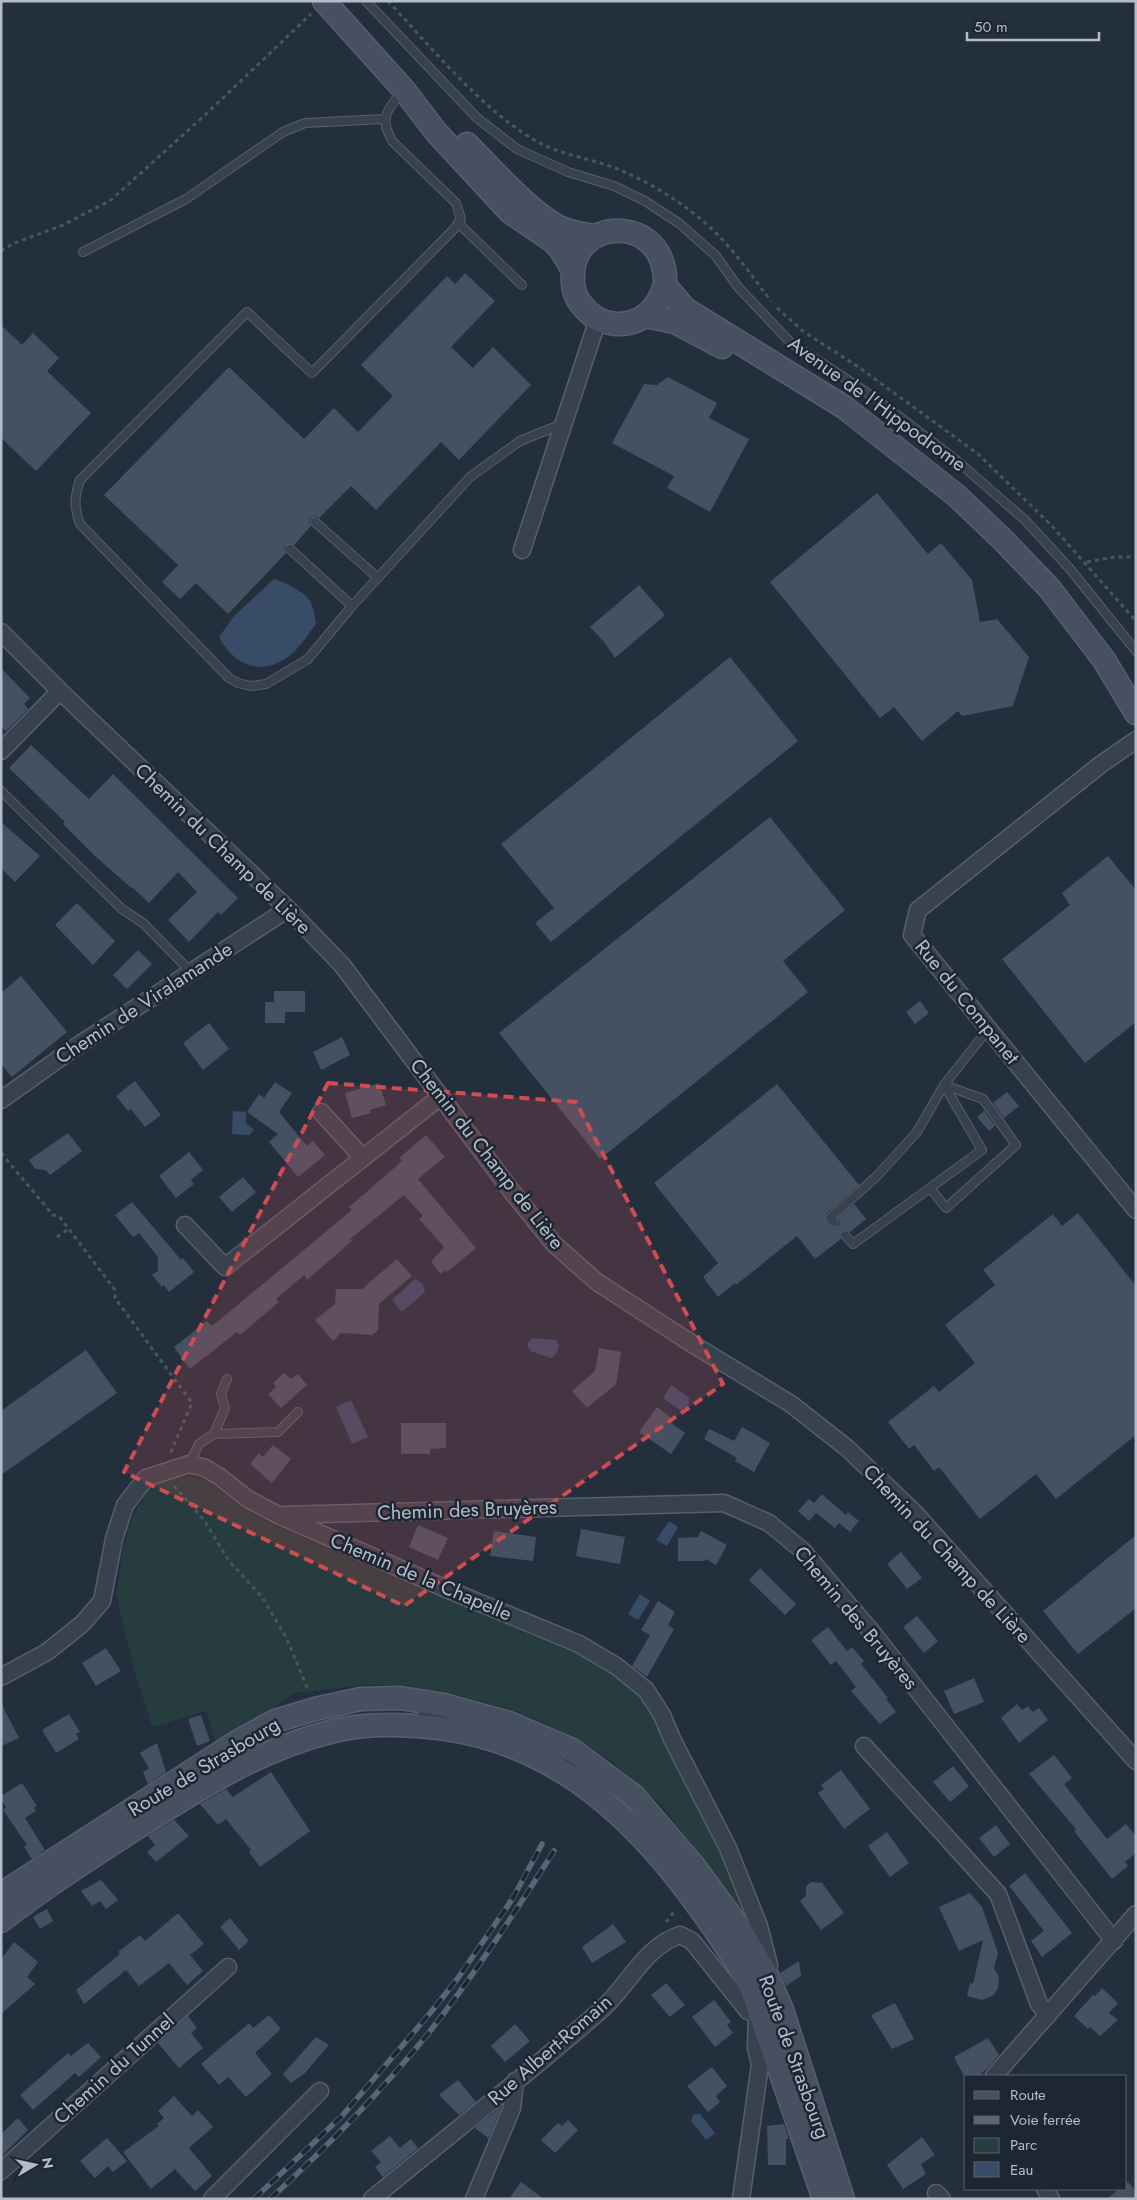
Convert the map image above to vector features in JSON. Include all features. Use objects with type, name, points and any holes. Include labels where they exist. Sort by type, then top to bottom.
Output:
[{"type":"main road","points":[[324,1],[404,90],[436,132],[510,212],[558,246],[572,270]]},
{"type":"main road","points":[[404,90],[445,122],[537,212],[556,226],[595,236]]},
{"type":"main road","points":[[608,231],[634,232],[646,238],[655,247],[662,259],[666,272],[665,285],[662,297],[646,316],[635,322],[610,324],[598,320],[586,311],[577,299],[572,285],[572,270],[576,257],[584,245],[595,236],[608,231]]},
{"type":"main road","name":"Avenue de l'Hippodrome","points":[[665,285],[685,309],[844,407],[883,440],[957,496],[1004,540],[1050,589],[1104,660],[1136,714]]},
{"type":"main road","name":"Avenue de l'Hippodrome","points":[[646,316],[675,322],[718,345],[829,412],[883,440]]},
{"type":"main road","name":"Route de Strasbourg","points":[[10,1894],[12,1887],[237,1742],[275,1721],[314,1709],[360,1699],[400,1698],[444,1705],[509,1723],[572,1750],[634,1796],[693,1864],[738,1926],[767,1975],[767,2013],[824,2199]]},
{"type":"main road","name":"Route de Strasbourg","points":[[1,1921],[39,1892],[226,1772],[284,1746],[326,1733],[364,1726],[400,1725],[438,1728],[486,1738],[525,1751],[563,1771],[610,1805],[650,1845],[690,1895],[736,1960],[767,2013],[843,2199]]},
{"type":"street","points":[[522,550],[598,320]]},
{"type":"street","name":"Chemin du Champ de Lière","points":[[1,632],[288,909],[342,965],[440,1097],[554,1244],[597,1282],[694,1345],[791,1404],[847,1448],[914,1512],[1136,1761]]},
{"type":"street","points":[[1,751],[60,691]]},
{"type":"street","name":"Rue du Companet","points":[[1136,740],[1100,765],[918,910],[912,935],[1136,1210]]},
{"type":"street","name":"Chemin de Viralamande","points":[[2,1098],[74,1048],[288,909]]},
{"type":"street","points":[[185,1225],[225,1267],[440,1097]]},
{"type":"street","points":[[321,1112],[363,1158]]},
{"type":"street","points":[[1,1677],[47,1652],[82,1624],[102,1601],[114,1539],[125,1504],[146,1478],[189,1464]]},
{"type":"street","name":"Chemin de la Chapelle","points":[[189,1464],[212,1472],[248,1498],[278,1515],[444,1588],[579,1644],[616,1666],[646,1690],[662,1715],[672,1739],[728,1848],[759,1926],[769,1965],[767,1975]]},
{"type":"street","name":"Chemin des Bruyères","points":[[278,1515],[724,1503],[769,1523],[802,1550],[875,1636],[1114,1942]]},
{"type":"street","points":[[864,1746],[998,1894],[1039,2004],[1048,2015]]},
{"type":"street","points":[[995,2075],[1114,1942],[1136,1914]]},
{"type":"street","name":"Rue Albert-Romain","points":[[372,2199],[603,2008],[652,1952],[669,1939],[680,1935],[692,1941],[748,2011],[767,2013]]},
{"type":"street","name":"Chemin du Tunnel","points":[[1,2171],[228,1967]]},
{"type":"street","points":[[741,2199],[760,2065],[756,2047],[767,2013]]},
{"type":"street","points":[[474,2199],[512,2108],[515,2081]]},
{"type":"street","points":[[212,2199],[320,2091]]},
{"type":"lane","name":"Avenue de l'Hippodrome","points":[[366,1],[477,118],[516,149],[568,172],[614,186],[645,201],[680,224],[716,256],[738,288],[790,342],[875,398],[956,460],[1025,520],[1070,569],[1136,651]]},
{"type":"lane","points":[[404,90],[390,106],[384,119],[386,132],[393,142],[456,203],[461,219],[312,373],[246,312],[80,480],[74,497],[80,524],[229,678],[238,683],[251,686],[266,684],[308,659],[352,606],[470,477],[520,441],[563,424]]},
{"type":"lane","points":[[83,252],[186,199],[283,132],[305,124],[384,119]]},
{"type":"lane","points":[[458,223],[522,285]]},
{"type":"lane","points":[[316,522],[378,578]]},
{"type":"lane","points":[[290,549],[352,606]]},
{"type":"lane","points":[[1,791],[122,909],[143,923],[192,972]]},
{"type":"lane","points":[[834,1222],[830,1218],[876,1177],[917,1132],[944,1085],[988,1028]]},
{"type":"lane","points":[[845,1235],[853,1244],[982,1150],[944,1085]]},
{"type":"lane","points":[[930,1188],[946,1208],[1016,1145],[983,1099],[944,1085]]},
{"type":"lane","points":[[214,1434],[225,1408],[221,1394],[227,1379]]},
{"type":"lane","points":[[189,1464],[199,1444],[214,1434],[278,1432],[298,1412]]},
{"type":"lane","points":[[413,1716],[442,1717],[469,1723]]},
{"type":"lane","points":[[547,1751],[572,1763],[586,1774]]},
{"type":"lane","points":[[10,1894],[165,1799]]},
{"type":"path","points":[[1,251],[18,241],[63,225],[111,200],[205,115],[324,1]]},
{"type":"path","points":[[1070,569],[1086,562],[1136,557]]},
{"type":"path","points":[[1,1152],[53,1215],[59,1216],[69,1229],[115,1290],[115,1298],[192,1403],[173,1446]]},
{"type":"path","points":[[57,1236],[69,1229]]},
{"type":"path","points":[[170,1481],[204,1520],[229,1561],[262,1597],[286,1637],[306,1684],[314,1709]]},
{"type":"highlighted area","points":[[328,1083],[576,1102],[723,1384],[404,1606],[124,1472]]},
{"type":"green space","points":[[189,1476],[205,1480],[263,1520],[426,1591],[590,1659],[620,1676],[641,1696],[652,1711],[726,1860],[754,1935],[710,1868],[663,1807],[613,1762],[588,1746],[545,1723],[509,1709],[457,1695],[403,1686],[363,1685],[294,1693],[216,1744],[206,1711],[152,1727],[135,1673],[119,1609],[117,1592],[121,1560],[124,1543],[134,1514],[150,1487],[157,1482]]},
{"type":"water","points":[[274,579],[301,592],[308,598],[313,607],[316,624],[297,649],[283,660],[273,665],[252,666],[234,656],[219,637],[234,616]]},
{"type":"water","points":[[233,1111],[246,1112],[246,1123],[254,1129],[250,1135],[232,1134]]},
{"type":"water","points":[[415,1279],[423,1284],[425,1292],[402,1312],[392,1300]]},
{"type":"water","points":[[531,1339],[556,1340],[559,1346],[556,1354],[551,1358],[530,1351],[527,1344]]},
{"type":"water","points":[[671,1385],[690,1398],[688,1400],[690,1403],[682,1411],[663,1398]]},
{"type":"water","points":[[351,1400],[368,1437],[352,1444],[336,1407]]},
{"type":"water","points":[[669,1521],[678,1527],[667,1546],[656,1540]]},
{"type":"water","points":[[640,1594],[650,1601],[638,1620],[628,1614]]},
{"type":"water","points":[[694,2114],[700,2114],[715,2133],[706,2140],[691,2121]]},
{"type":"building","points":[[465,273],[495,301],[451,347],[473,368],[493,347],[531,385],[459,460],[441,442],[376,510],[351,486],[319,518],[316,516],[311,518],[309,521],[311,526],[294,545],[286,545],[284,548],[286,553],[228,614],[196,583],[180,599],[162,582],[178,565],[104,495],[229,367],[304,439],[334,408],[358,432],[393,396],[361,365],[447,276],[455,284]]},
{"type":"building","points":[[1,325],[22,345],[33,333],[59,358],[47,371],[91,413],[36,471],[1,438]]},
{"type":"building","points":[[668,377],[717,403],[709,418],[749,439],[710,512],[667,488],[674,476],[612,443],[644,384],[657,385]]},
{"type":"building","points":[[877,493],[928,554],[941,543],[972,580],[980,622],[997,619],[1029,657],[1013,706],[962,716],[958,711],[922,741],[894,707],[880,718],[770,582]]},
{"type":"building","points":[[639,585],[665,615],[615,658],[590,627]]},
{"type":"building","points":[[730,657],[798,741],[551,942],[535,923],[554,908],[501,844]]},
{"type":"building","points":[[1,668],[30,698],[24,704],[28,709],[6,731],[1,727]]},
{"type":"building","points":[[31,745],[89,799],[113,774],[238,898],[221,915],[218,912],[189,942],[168,920],[197,892],[178,872],[149,903],[131,888],[93,854],[63,824],[65,822],[9,768]]},
{"type":"building","points":[[770,817],[845,910],[783,961],[808,992],[600,1159],[499,1033]]},
{"type":"building","points":[[1,822],[40,856],[15,882],[1,868]]},
{"type":"building","points":[[1108,856],[1136,890],[1136,1022],[1085,1063],[1002,959],[1070,905],[1062,893]]},
{"type":"building","points":[[77,903],[115,941],[93,965],[55,925]]},
{"type":"building","points":[[138,950],[152,964],[127,989],[113,975]]},
{"type":"building","points":[[21,976],[67,1032],[12,1077],[1,1064],[1,993]]},
{"type":"building","points":[[274,991],[305,991],[305,1012],[285,1012],[285,1023],[265,1023],[265,1002],[274,1002]]},
{"type":"building","points":[[920,1001],[929,1013],[915,1024],[906,1012]]},
{"type":"building","points":[[209,1023],[229,1049],[203,1070],[183,1043]]},
{"type":"building","points":[[342,1037],[350,1055],[321,1070],[313,1052]]},
{"type":"building","points":[[135,1081],[161,1115],[145,1127],[131,1109],[128,1111],[116,1096]]},
{"type":"building","points":[[275,1082],[292,1093],[279,1112],[307,1146],[313,1141],[325,1155],[298,1177],[269,1142],[278,1134],[247,1112],[259,1094],[264,1098]]},
{"type":"building","points":[[379,1083],[386,1105],[370,1110],[371,1113],[352,1118],[345,1093]]},
{"type":"building","points":[[777,1084],[859,1185],[826,1214],[826,1222],[832,1227],[838,1226],[840,1223],[838,1218],[854,1204],[866,1219],[850,1232],[842,1231],[840,1234],[841,1239],[815,1259],[797,1236],[736,1285],[735,1283],[718,1297],[703,1277],[718,1263],[654,1183]]},
{"type":"building","points":[[1007,1092],[1019,1106],[1004,1118],[993,1103]]},
{"type":"building","points":[[984,1111],[995,1126],[989,1131],[977,1117]]},
{"type":"building","points":[[68,1133],[82,1151],[50,1175],[46,1170],[35,1169],[29,1160]]},
{"type":"building","points":[[426,1135],[445,1157],[418,1179],[476,1248],[447,1272],[445,1270],[441,1274],[431,1262],[444,1247],[419,1219],[423,1216],[404,1195],[350,1239],[352,1241],[307,1280],[304,1275],[276,1299],[279,1302],[240,1335],[237,1332],[190,1369],[174,1347],[207,1321],[212,1326],[352,1210],[349,1207],[402,1161],[399,1158]]},
{"type":"building","points":[[189,1152],[203,1170],[191,1180],[194,1184],[176,1198],[159,1176]]},
{"type":"building","points":[[243,1177],[256,1192],[232,1212],[219,1197]]},
{"type":"building","points":[[132,1202],[181,1260],[183,1258],[194,1272],[169,1292],[152,1275],[158,1271],[158,1257],[139,1233],[133,1237],[115,1215]]},
{"type":"building","points":[[1078,1213],[1136,1286],[1136,1435],[1056,1499],[1036,1474],[980,1519],[939,1467],[934,1471],[914,1445],[909,1449],[888,1422],[934,1386],[939,1392],[975,1363],[945,1325],[995,1285],[983,1270],[1053,1214],[1062,1226]]},
{"type":"building","points":[[397,1259],[412,1276],[379,1304],[378,1330],[372,1335],[341,1333],[333,1341],[315,1320],[335,1304],[336,1289],[362,1289]]},
{"type":"building","points":[[599,1348],[621,1352],[616,1384],[587,1408],[572,1391],[595,1371]]},
{"type":"building","points":[[86,1350],[117,1393],[1,1475],[1,1411]]},
{"type":"building","points":[[284,1373],[291,1379],[298,1374],[307,1385],[281,1408],[268,1394],[276,1387],[273,1383]]},
{"type":"building","points":[[657,1407],[673,1419],[671,1423],[685,1433],[671,1454],[639,1432]]},
{"type":"building","points":[[401,1423],[446,1423],[446,1448],[430,1449],[430,1454],[401,1454]]},
{"type":"building","points":[[742,1427],[770,1443],[754,1472],[735,1461],[737,1458],[704,1439],[709,1429],[734,1441]]},
{"type":"building","points":[[273,1445],[291,1459],[272,1483],[250,1464],[259,1453],[263,1457]]},
{"type":"building","points":[[822,1494],[846,1515],[848,1512],[859,1521],[850,1532],[839,1523],[835,1528],[816,1513],[809,1521],[798,1511],[809,1499],[814,1503]]},
{"type":"building","points":[[418,1525],[448,1538],[438,1560],[409,1547]]},
{"type":"building","points":[[581,1529],[625,1537],[620,1564],[576,1556]]},
{"type":"building","points":[[494,1531],[536,1537],[533,1561],[490,1556]]},
{"type":"building","points":[[701,1531],[727,1545],[716,1565],[706,1559],[704,1561],[678,1561],[678,1538],[698,1537]]},
{"type":"building","points":[[1136,1535],[1136,1608],[1078,1654],[1043,1611]]},
{"type":"building","points":[[901,1552],[922,1578],[907,1589],[887,1564]]},
{"type":"building","points":[[760,1568],[796,1604],[785,1615],[749,1580]]},
{"type":"building","points":[[658,1601],[675,1612],[668,1625],[674,1629],[647,1677],[632,1666],[650,1635],[641,1630]]},
{"type":"building","points":[[917,1616],[938,1641],[924,1653],[903,1627]]},
{"type":"building","points":[[828,1627],[847,1651],[852,1647],[864,1661],[861,1664],[888,1698],[886,1699],[896,1712],[880,1724],[851,1691],[856,1687],[836,1661],[831,1665],[811,1640]]},
{"type":"building","points":[[106,1648],[121,1671],[96,1686],[82,1663]]},
{"type":"building","points":[[974,1678],[984,1702],[954,1714],[944,1691]]},
{"type":"building","points":[[1,1703],[19,1738],[1,1746]]},
{"type":"building","points":[[1017,1704],[1022,1710],[1028,1706],[1033,1712],[1039,1708],[1048,1720],[1019,1743],[1001,1718]]},
{"type":"building","points":[[69,1714],[80,1732],[76,1734],[79,1739],[56,1753],[42,1730]]},
{"type":"building","points":[[201,1715],[210,1741],[197,1746],[188,1719]]},
{"type":"building","points":[[157,1743],[166,1772],[148,1784],[143,1772],[149,1768],[140,1753]]},
{"type":"building","points":[[1054,1755],[1072,1778],[1064,1784],[1107,1839],[1126,1824],[1136,1836],[1136,1853],[1125,1862],[1128,1866],[1112,1879],[1074,1831],[1076,1829],[1029,1774]]},
{"type":"building","points":[[953,1766],[969,1786],[950,1802],[933,1782]]},
{"type":"building","points":[[841,1770],[870,1809],[844,1829],[818,1793],[824,1789],[821,1785]]},
{"type":"building","points":[[271,1772],[310,1831],[260,1867],[249,1852],[251,1850],[226,1819],[218,1825],[200,1804],[226,1789],[233,1797]]},
{"type":"building","points":[[22,1783],[37,1806],[34,1807],[36,1811],[25,1818],[45,1850],[32,1859],[24,1847],[27,1845],[3,1810],[6,1807],[1,1800],[1,1796]]},
{"type":"building","points":[[174,1820],[189,1836],[156,1862],[147,1852],[155,1845],[148,1836]]},
{"type":"building","points":[[996,1825],[1010,1844],[994,1857],[979,1838]]},
{"type":"building","points":[[887,1832],[909,1863],[890,1877],[868,1846]]},
{"type":"building","points":[[1025,1873],[1072,1933],[1042,1957],[1031,1941],[1044,1931],[1009,1886]]},
{"type":"building","points":[[101,1880],[118,1900],[106,1909],[100,1901],[92,1906],[81,1891]]},
{"type":"building","points":[[811,1882],[822,1883],[844,1913],[821,1930],[800,1901],[806,1896],[806,1886]]},
{"type":"building","points":[[970,1893],[982,1907],[998,1953],[994,1968],[999,1977],[998,1988],[994,1995],[982,2000],[967,1996],[970,1983],[973,1984],[983,1940],[959,1951],[939,1907]]},
{"type":"building","points":[[47,1909],[53,1921],[40,1929],[33,1917]]},
{"type":"building","points":[[178,1913],[204,1944],[190,1955],[203,1971],[187,1985],[169,1963],[139,1986],[126,1970],[84,2004],[76,1990],[140,1935],[145,1941]]},
{"type":"building","points":[[230,1918],[249,1941],[239,1950],[220,1927]]},
{"type":"building","points":[[613,1924],[626,1942],[592,1963],[582,1947]]},
{"type":"building","points":[[14,1942],[38,1962],[27,1977],[35,1984],[1,2014],[1,1959]]},
{"type":"building","points":[[799,1961],[801,1976],[786,1986],[780,1973]]},
{"type":"building","points":[[666,1983],[685,2005],[670,2017],[651,1995]]},
{"type":"building","points":[[1102,1988],[1118,2003],[1109,2013],[1118,2020],[1100,2036],[1090,2027],[1088,2029],[1074,2016]]},
{"type":"building","points":[[714,2000],[731,2022],[727,2025],[733,2033],[715,2047],[692,2017]]},
{"type":"building","points":[[895,2003],[914,2039],[892,2049],[871,2015]]},
{"type":"building","points":[[269,2015],[281,2029],[255,2053],[272,2074],[246,2097],[228,2077],[219,2085],[201,2064],[249,2023],[253,2028]]},
{"type":"building","points":[[188,2016],[197,2028],[191,2033],[203,2048],[179,2068],[158,2043]]},
{"type":"building","points":[[515,2024],[530,2041],[505,2062],[491,2046]]},
{"type":"building","points":[[316,2037],[329,2045],[305,2073],[291,2083],[283,2074]]},
{"type":"building","points":[[988,2038],[999,2055],[981,2075],[964,2076],[954,2057]]},
{"type":"building","points":[[88,2043],[101,2057],[79,2077],[75,2073],[33,2110],[20,2095],[68,2053],[71,2056]]},
{"type":"building","points":[[712,2067],[727,2086],[716,2096],[720,2102],[708,2112],[687,2086]]},
{"type":"building","points":[[458,2080],[476,2102],[459,2115],[439,2095]]},
{"type":"building","points":[[174,2096],[192,2116],[198,2110],[213,2127],[189,2148],[212,2176],[195,2191],[175,2169],[151,2189],[123,2152],[159,2126],[157,2124],[164,2118],[158,2111]]},
{"type":"building","points":[[502,2106],[490,2135],[488,2138],[475,2128]]},
{"type":"building","points":[[18,2118],[28,2130],[1,2157],[1,2134]]},
{"type":"building","points":[[568,2120],[578,2130],[555,2153],[541,2140],[558,2123],[562,2126]]},
{"type":"building","points":[[784,2124],[789,2139],[786,2139],[786,2165],[768,2165],[767,2126]]},
{"type":"building","points":[[390,2136],[400,2148],[411,2139],[418,2148],[383,2177],[375,2167],[381,2162],[371,2151]]},
{"type":"building","points":[[922,2137],[935,2155],[921,2164],[926,2174],[903,2189],[887,2165]]},
{"type":"building","points":[[107,2138],[127,2161],[113,2172],[108,2166],[95,2178],[80,2161]]},
{"type":"building","points":[[521,2182],[544,2199],[509,2199]]},
{"type":"building","points":[[1127,2183],[1136,2191],[1136,2199],[1107,2199],[1118,2190],[1127,2190]]},
{"type":"railway","points":[[254,2199],[342,2116],[431,2012],[458,1978],[513,1898],[542,1844]]},
{"type":"railway","points":[[270,2199],[352,2120],[427,2035],[493,1945],[554,1851]]}]
